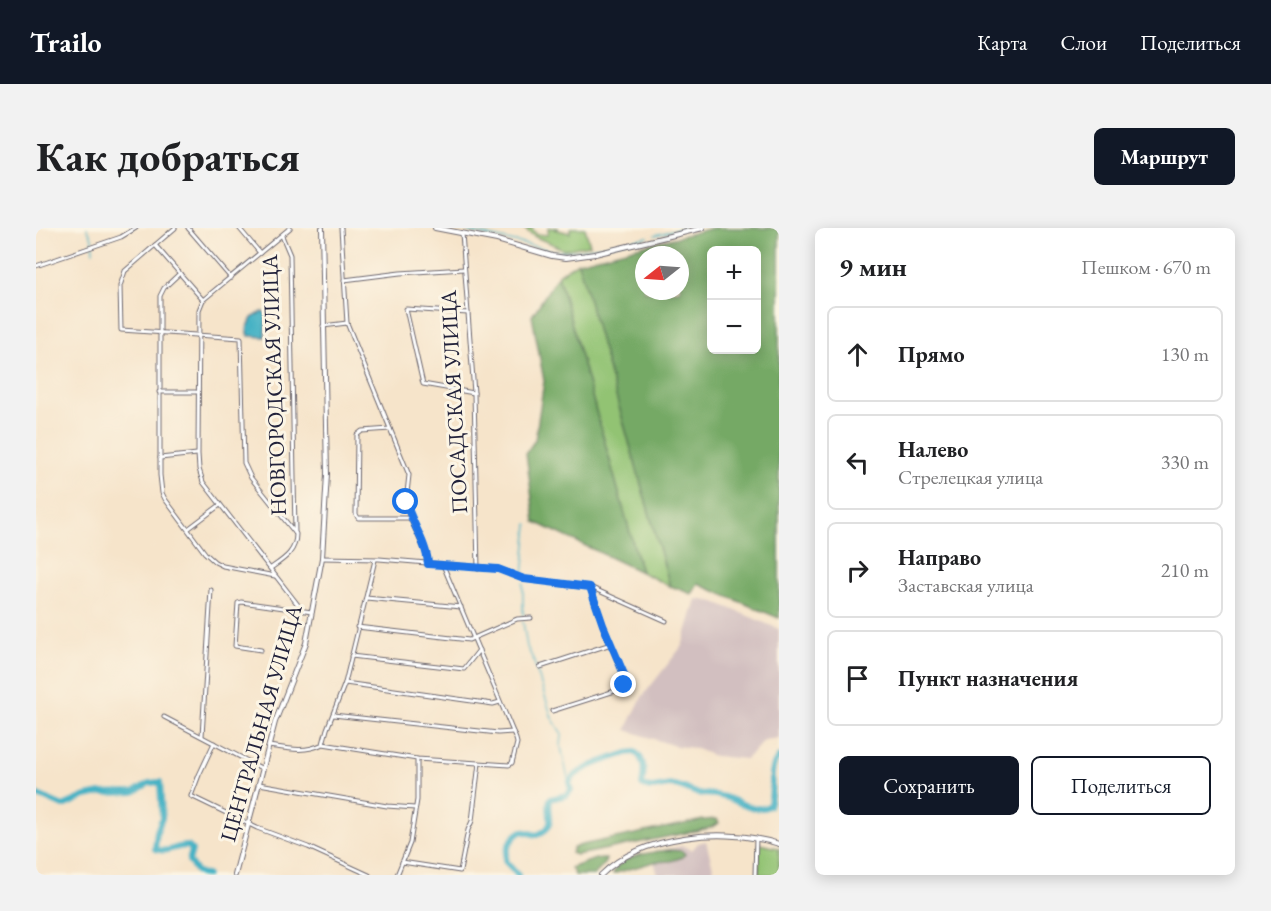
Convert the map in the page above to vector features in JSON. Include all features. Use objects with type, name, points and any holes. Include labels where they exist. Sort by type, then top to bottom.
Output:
[{"type":"main road","name":"ЦЕНТРАЛЬНАЯ УЛИЦА","points":[[235,875],[269,746],[282,704],[299,663],[322,558],[327,474],[322,228]]},
{"type":"main road","points":[[435,228],[566,258],[595,254],[703,228]]},
{"type":"main road","points":[[601,875],[621,858],[656,845],[710,835],[732,835],[779,843]]},
{"type":"street","points":[[36,266],[121,237],[136,228]]},
{"type":"street","points":[[175,228],[127,268],[122,277],[120,286],[121,330],[239,337],[242,341],[242,451],[244,463],[251,478],[296,534],[291,552],[271,568]]},
{"type":"street","points":[[188,228],[231,278]]},
{"type":"street","points":[[239,228],[260,253]]},
{"type":"street","points":[[290,228],[203,300],[199,310],[198,335],[198,454],[203,482],[302,610]]},
{"type":"street","points":[[341,228],[347,323],[409,475],[406,502],[410,518],[428,557],[428,564]]},
{"type":"street","name":"ПОСАДСКАЯ УЛИЦА","points":[[462,233],[474,393],[478,569]]},
{"type":"street","name":"НОВГОРОДСКАЯ УЛИЦА","points":[[282,236],[290,255],[296,534]]},
{"type":"street","points":[[154,245],[203,300]]},
{"type":"street","points":[[344,280],[400,273],[464,269]]},
{"type":"street","points":[[180,273],[164,288],[160,296],[159,393],[162,493],[206,553],[223,566],[277,576]]},
{"type":"street","points":[[468,314],[406,309],[423,384],[474,393]]},
{"type":"street","points":[[323,326],[347,323]]},
{"type":"street","points":[[159,393],[197,392]]},
{"type":"street","points":[[390,429],[362,431],[357,435],[356,514],[358,518],[410,518]]},
{"type":"street","points":[[160,458],[198,454]]},
{"type":"street","points":[[188,530],[220,505]]},
{"type":"street","points":[[322,558],[379,559],[498,569],[524,579],[590,587],[666,621]]},
{"type":"street","points":[[323,744],[345,683],[375,560]]},
{"type":"street","points":[[269,746],[308,750],[323,744],[417,759],[509,765],[512,763],[517,743],[443,566]]},
{"type":"street","points":[[552,711],[618,690],[624,685],[626,679],[590,587]]},
{"type":"street","points":[[202,736],[211,590]]},
{"type":"street","points":[[366,598],[461,607]]},
{"type":"street","points":[[261,650],[236,646],[238,603],[312,612]]},
{"type":"street","points":[[357,627],[469,640],[517,619],[531,618]]},
{"type":"street","points":[[540,667],[611,644]]},
{"type":"street","points":[[351,656],[464,669],[479,650]]},
{"type":"street","points":[[345,683],[493,704],[501,702]]},
{"type":"street","points":[[332,715],[498,733],[513,732]]},
{"type":"street","points":[[164,717],[263,769]]},
{"type":"street","points":[[214,743],[191,796],[248,824],[308,847],[369,875]]},
{"type":"street","points":[[397,875],[409,851],[416,808],[417,759]]},
{"type":"street","points":[[403,861],[460,871],[472,821],[479,763]]},
{"type":"street","points":[[259,784],[387,806],[416,808]]},
{"type":"street","points":[[755,875],[756,838]]},
{"type":"shaded area","points":[[696,599],[715,602],[779,629],[779,738],[765,740],[746,759],[714,756],[694,748],[675,746],[626,730],[642,697],[682,646]]},
{"type":"shaded area","points":[[706,841],[715,875],[658,875],[651,852],[683,846],[692,850],[698,843]]},
{"type":"green space","points":[[524,228],[532,228],[536,234],[548,235],[548,228],[559,228],[554,229],[570,233],[570,228],[585,228],[590,245],[563,250],[533,236]]},
{"type":"green space","points":[[713,228],[779,228],[779,618],[698,584],[692,594],[670,586],[578,262],[635,248],[635,300],[689,300],[689,246],[642,246]]},
{"type":"green space","points":[[578,262],[670,586],[641,572],[558,275]]},
{"type":"green space","points":[[558,275],[641,572],[535,522],[526,453],[535,440],[544,381],[532,316]]},
{"type":"green space","points":[[717,819],[719,823],[710,828],[588,853],[576,855],[571,853],[573,848],[581,845]]},
{"type":"green space","points":[[759,844],[779,848],[779,875],[759,875]]},
{"type":"green space","points":[[669,850],[682,851],[685,854],[671,861],[654,862],[613,874],[621,863],[628,859]]},
{"type":"green space","points":[[595,859],[606,859],[604,865],[594,875],[575,875],[571,868]]},
{"type":"water","points":[[262,312],[266,316],[265,337],[249,336],[247,329],[252,318]]},
{"type":"waterway","points":[[87,228],[92,238],[93,251]]},
{"type":"waterway","points":[[453,228],[559,252],[577,251],[648,237]]},
{"type":"waterway","points":[[655,235],[683,228]]},
{"type":"waterway","points":[[523,575],[528,524]]},
{"type":"waterway","points":[[523,583],[523,616]]},
{"type":"waterway","points":[[523,622],[527,647],[552,718],[562,734],[561,747],[569,783]]},
{"type":"waterway","points":[[518,875],[505,861],[512,840],[522,831],[537,835],[548,828],[550,799],[567,795],[571,790],[569,783],[573,777],[595,764],[635,752],[643,763],[642,785],[646,787],[677,786],[697,793],[717,795],[751,807],[763,808],[769,806],[771,800],[773,768],[779,757]]},
{"type":"waterway","points":[[36,794],[63,806],[86,796],[134,792],[149,783],[160,782],[162,818],[157,831],[155,849],[164,850],[188,846],[192,850],[189,861],[194,869],[198,873],[207,875]]},
{"type":"route","points":[[406,502],[410,518],[428,557],[428,564],[498,569],[524,579],[590,587],[626,679],[624,685]]}]
